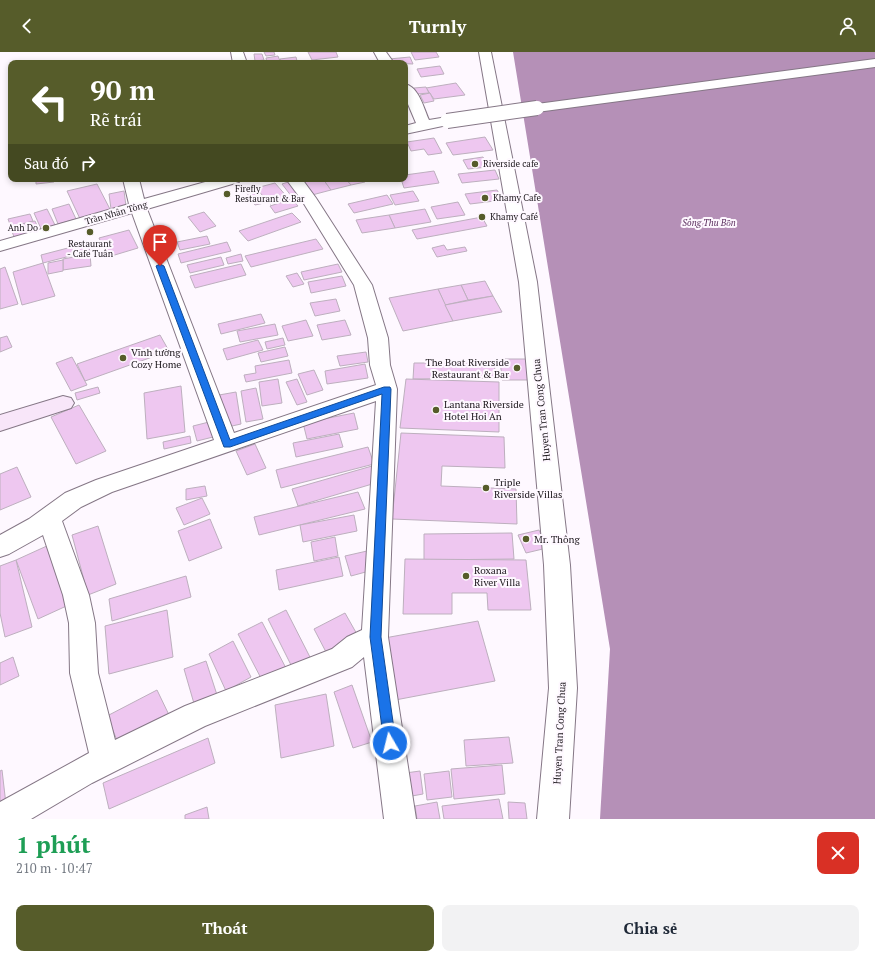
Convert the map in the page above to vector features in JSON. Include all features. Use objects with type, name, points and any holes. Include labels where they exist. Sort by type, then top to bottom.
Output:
[{"type":"street","name":"Huyen Tran Cong Chua","points":[[485,52],[528,282],[557,565],[563,688],[553,819]]},
{"type":"street","points":[[408,129],[448,121],[875,63]]},
{"type":"street","points":[[408,92],[412,97],[424,125]]},
{"type":"street","points":[[132,182],[138,207],[227,445]]},
{"type":"street","name":"Trần Nhân Tông","points":[[0,246],[223,182]]},
{"type":"street","points":[[296,182],[363,285],[378,338],[380,365],[387,389],[375,637],[400,819]]},
{"type":"street","points":[[0,547],[49,517],[73,500],[104,486],[387,389]]},
{"type":"street","points":[[0,423],[63,402]]},
{"type":"street","points":[[49,517],[76,595],[82,622],[84,673],[105,760]]},
{"type":"street","points":[[0,818],[81,772],[194,716],[342,658],[358,646],[375,637]]},
{"type":"water","name":"Sông Thu Bồn","points":[[513,52],[875,52],[875,819],[600,819],[610,649]]},
{"type":"building","points":[[264,52],[274,52],[275,55],[266,56]]},
{"type":"building","points":[[308,52],[336,52],[338,57],[312,60]]},
{"type":"building","points":[[411,52],[436,52],[439,57],[415,60]]},
{"type":"building","points":[[254,54],[262,54],[264,60],[255,60]]},
{"type":"building","points":[[278,56],[280,60],[266,60],[266,58]]},
{"type":"building","points":[[296,57],[297,60],[281,60],[280,59]]},
{"type":"building","points":[[410,57],[413,64],[408,64],[408,60],[389,59]]},
{"type":"building","points":[[440,66],[444,74],[421,77],[417,69]]},
{"type":"building","points":[[456,83],[465,95],[434,99],[426,88]]},
{"type":"building","points":[[426,87],[429,93],[417,94],[414,88]]},
{"type":"building","points":[[430,93],[434,101],[424,103],[420,95]]},
{"type":"building","points":[[485,137],[493,150],[453,155],[446,143]]},
{"type":"building","points":[[434,138],[442,153],[428,155],[424,149],[411,151],[408,142]]},
{"type":"building","points":[[483,157],[488,167],[468,169],[463,160]]},
{"type":"building","points":[[495,170],[499,179],[462,183],[458,174]]},
{"type":"building","points":[[434,171],[439,183],[404,188],[402,182],[408,182],[408,175]]},
{"type":"building","points":[[36,182],[54,182],[36,184]]},
{"type":"building","points":[[292,182],[302,194],[292,197],[282,184]]},
{"type":"building","points":[[304,182],[325,182],[331,190],[312,195]]},
{"type":"building","points":[[325,182],[348,182],[351,185],[331,190]]},
{"type":"building","points":[[348,182],[365,182],[351,185]]},
{"type":"building","points":[[275,183],[288,198],[270,204],[256,188]]},
{"type":"building","points":[[97,184],[112,213],[81,221],[67,191]]},
{"type":"building","points":[[497,190],[503,200],[470,204],[465,194]]},
{"type":"building","points":[[124,191],[126,206],[111,209],[109,194]]},
{"type":"building","points":[[255,191],[264,203],[255,205],[247,193]]},
{"type":"building","points":[[413,191],[419,201],[395,205],[390,195]]},
{"type":"building","points":[[387,195],[393,204],[354,213],[348,204]]},
{"type":"building","points":[[292,199],[298,206],[275,213],[270,206]]},
{"type":"building","points":[[458,202],[465,215],[437,219],[431,207]]},
{"type":"building","points":[[69,204],[76,219],[58,224],[52,209]]},
{"type":"building","points":[[47,209],[56,227],[42,231],[34,213]]},
{"type":"building","points":[[425,209],[431,222],[395,228],[389,215]]},
{"type":"building","points":[[204,212],[216,226],[200,232],[188,217]]},
{"type":"building","points":[[292,213],[301,222],[248,241],[239,231]]},
{"type":"building","points":[[30,214],[33,221],[11,227],[8,219]]},
{"type":"building","points":[[389,215],[395,228],[362,233],[356,220]]},
{"type":"building","points":[[482,217],[487,226],[417,239],[412,230]]},
{"type":"building","points":[[35,221],[40,232],[15,239],[10,227]]},
{"type":"building","points":[[129,230],[138,248],[108,257],[99,238]]},
{"type":"building","points":[[207,236],[210,244],[180,250],[177,242]]},
{"type":"building","points":[[316,239],[323,249],[251,267],[245,256]]},
{"type":"building","points":[[227,242],[231,251],[181,263],[178,254]]},
{"type":"building","points":[[87,243],[90,251],[43,263],[41,255]]},
{"type":"building","points":[[444,245],[447,250],[465,247],[467,251],[437,257],[432,248]]},
{"type":"building","points":[[90,254],[91,266],[63,270],[63,259]]},
{"type":"building","points":[[241,254],[243,261],[228,264],[226,258]]},
{"type":"building","points":[[221,257],[224,265],[190,273],[187,265]]},
{"type":"building","points":[[63,260],[63,271],[48,274],[48,263]]},
{"type":"building","points":[[43,263],[55,296],[22,305],[13,272]]},
{"type":"building","points":[[241,264],[246,275],[195,288],[190,276]]},
{"type":"building","points":[[338,264],[342,272],[304,280],[301,272]]},
{"type":"building","points":[[5,267],[18,304],[0,309],[0,269]]},
{"type":"building","points":[[297,273],[304,284],[293,287],[286,276]]},
{"type":"building","points":[[342,276],[346,286],[311,293],[308,282]]},
{"type":"building","points":[[485,281],[493,296],[468,300],[461,285]]},
{"type":"building","points":[[461,285],[468,300],[445,305],[438,289]]},
{"type":"building","points":[[438,289],[453,321],[403,331],[389,298]]},
{"type":"building","points":[[493,296],[502,312],[453,321],[445,305]]},
{"type":"building","points":[[336,299],[340,311],[315,316],[310,303]]},
{"type":"building","points":[[261,314],[265,323],[221,334],[218,324]]},
{"type":"building","points":[[306,320],[313,336],[288,341],[282,326]]},
{"type":"building","points":[[345,320],[351,335],[322,340],[317,325]]},
{"type":"building","points":[[275,324],[278,335],[240,342],[237,331]]},
{"type":"building","name":"Vĩnh tường Cozy Home","points":[[160,335],[169,351],[85,381],[77,364]]},
{"type":"building","points":[[7,336],[12,347],[0,352],[0,338]]},
{"type":"building","points":[[283,338],[285,345],[267,349],[265,342]]},
{"type":"building","points":[[258,340],[263,350],[227,360],[223,349]]},
{"type":"building","points":[[285,347],[288,356],[261,362],[258,353]]},
{"type":"building","points":[[366,352],[368,362],[340,366],[337,356]]},
{"type":"building","points":[[72,357],[87,385],[71,391],[56,363]]},
{"type":"building","points":[[500,359],[532,359],[534,380],[502,380]]},
{"type":"building","points":[[289,360],[292,373],[246,382],[244,375],[256,373],[255,366]]},
{"type":"building","points":[[414,363],[494,363],[496,378],[413,379]]},
{"type":"building","points":[[365,364],[368,378],[327,384],[325,371]]},
{"type":"building","points":[[314,370],[323,390],[307,395],[298,374]]},
{"type":"building","points":[[278,379],[282,403],[262,406],[259,382]]},
{"type":"building","points":[[297,379],[307,402],[297,405],[286,382]]},
{"type":"building","points":[[406,379],[499,382],[499,432],[400,428]]},
{"type":"building","points":[[181,386],[185,432],[147,439],[144,393]]},
{"type":"building","points":[[98,387],[100,393],[77,400],[75,393]]},
{"type":"building","points":[[256,388],[263,419],[246,422],[241,391]]},
{"type":"building","points":[[236,392],[241,424],[223,428],[219,395]]},
{"type":"building","points":[[79,405],[106,451],[76,464],[51,417]]},
{"type":"building","points":[[354,413],[358,429],[307,439],[303,423]]},
{"type":"building","points":[[209,422],[213,437],[197,441],[193,426]]},
{"type":"building","points":[[401,433],[504,437],[505,468],[442,466],[441,486],[516,489],[517,524],[392,519]]},
{"type":"building","points":[[339,434],[343,447],[296,457],[293,443]]},
{"type":"building","points":[[190,436],[191,443],[164,449],[163,442]]},
{"type":"building","points":[[255,444],[266,468],[247,475],[236,451]]},
{"type":"building","points":[[368,447],[374,464],[281,488],[276,470]]},
{"type":"building","points":[[372,466],[379,482],[298,506],[292,489]]},
{"type":"building","points":[[17,467],[31,497],[0,510],[0,474]]},
{"type":"building","points":[[205,486],[207,496],[186,500],[186,489]]},
{"type":"building","points":[[358,492],[365,509],[259,535],[254,517]]},
{"type":"building","points":[[202,498],[210,514],[184,525],[176,508]]},
{"type":"building","points":[[354,515],[357,531],[303,542],[300,525]]},
{"type":"building","points":[[210,519],[222,548],[189,561],[178,531]]},
{"type":"building","points":[[98,526],[116,584],[88,595],[72,535]]},
{"type":"building","points":[[539,530],[547,548],[526,553],[518,535]]},
{"type":"building","points":[[512,533],[514,559],[424,560],[424,534]]},
{"type":"building","points":[[335,537],[338,556],[314,561],[311,542]]},
{"type":"building","points":[[49,545],[73,603],[38,619],[16,560]]},
{"type":"building","points":[[367,551],[373,570],[351,576],[345,556]]},
{"type":"building","points":[[339,557],[343,576],[279,590],[276,570]]},
{"type":"building","name":"Roxana River Villa","points":[[405,559],[526,560],[531,610],[488,610],[487,593],[452,593],[452,614],[403,614]]},
{"type":"building","points":[[16,560],[32,627],[5,637],[0,613],[0,566]]},
{"type":"building","points":[[186,576],[191,597],[112,621],[109,599]]},
{"type":"building","points":[[167,610],[173,657],[109,674],[105,626]]},
{"type":"building","points":[[286,610],[313,663],[295,673],[268,619]]},
{"type":"building","points":[[345,613],[358,636],[326,652],[314,629]]},
{"type":"building","points":[[478,621],[495,681],[390,701],[379,639]]},
{"type":"building","points":[[262,622],[288,672],[264,684],[238,634]]},
{"type":"building","points":[[233,641],[251,677],[226,691],[209,654]]},
{"type":"building","points":[[13,657],[19,676],[0,685],[0,663]]},
{"type":"building","points":[[206,661],[218,698],[195,707],[184,669]]},
{"type":"building","points":[[352,685],[372,742],[353,748],[334,692]]},
{"type":"building","points":[[157,690],[170,717],[119,745],[107,716]]},
{"type":"building","points":[[326,694],[334,746],[281,758],[275,705]]},
{"type":"building","points":[[509,737],[513,763],[466,766],[464,740]]},
{"type":"building","points":[[208,738],[215,763],[109,809],[103,783]]},
{"type":"building","points":[[502,765],[505,794],[454,799],[451,769]]},
{"type":"building","points":[[2,770],[7,813],[0,816],[0,771]]},
{"type":"building","points":[[420,771],[423,794],[401,798],[398,774]]},
{"type":"building","points":[[449,771],[452,797],[427,800],[424,774]]},
{"type":"building","points":[[499,799],[503,819],[444,819],[442,806]]},
{"type":"building","points":[[437,802],[440,819],[417,819],[415,806]]},
{"type":"building","points":[[508,802],[525,803],[527,819],[509,819]]},
{"type":"building","points":[[207,807],[209,819],[185,819],[185,815]]},
{"type":"place","name":"Riverside cafe","points":[[475,164]]},
{"type":"place","name":"Firefly Restaurant & Bar","points":[[227,194]]},
{"type":"place","name":"Khamy Cafe","points":[[485,198]]},
{"type":"place","name":"Khamy Café","points":[[482,217]]},
{"type":"place","name":"Anh Do","points":[[46,228]]},
{"type":"place","name":"Restaurant - Cafe Tuân","points":[[90,232]]},
{"type":"place","name":"Vĩnh tường Cozy Home","points":[[123,358]]},
{"type":"place","name":"The Boat Riverside Restaurant & Bar","points":[[517,368]]},
{"type":"place","name":"Lantana Riverside Hotel Hoi An","points":[[436,410]]},
{"type":"place","name":"Triple Riverside Villas","points":[[486,488]]},
{"type":"place","name":"Mr. Thông","points":[[526,539]]},
{"type":"place","name":"Roxana River Villa","points":[[466,576]]},
{"type":"route","points":[[160,266],[227,445],[387,389],[375,637],[390,743]]}]
